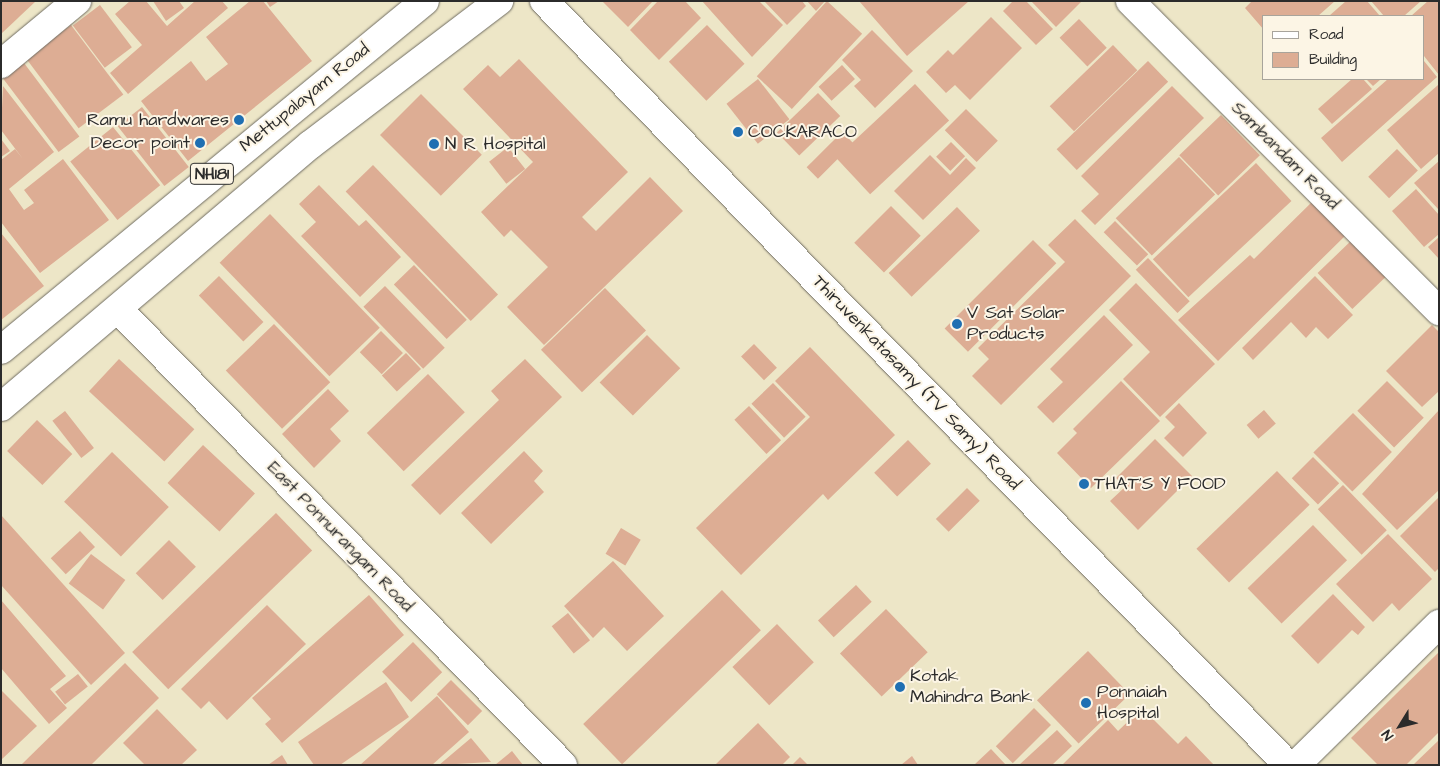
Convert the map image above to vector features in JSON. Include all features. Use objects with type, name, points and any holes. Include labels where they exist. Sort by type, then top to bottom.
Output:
[{"type":"main road","points":[[1,64],[77,1]]},
{"type":"main road","name":"Mettupalayam Road","points":[[1,350],[425,1]]},
{"type":"main road","name":"NH181","points":[[1,407],[310,145],[499,1]]},
{"type":"main road","name":"Thiruvenkatasamy (TV Samy) Road","points":[[544,1],[1288,765]]},
{"type":"main road","name":"Sambandam Road","points":[[1130,1],[1439,310]]},
{"type":"main road","name":"East Ponnurangam Road","points":[[118,309],[562,765]]},
{"type":"main road","points":[[1296,765],[1439,624]]},
{"type":"building","points":[[1,1],[36,1],[1,34]]},
{"type":"building","points":[[130,1],[146,1],[167,26],[195,1],[222,1],[228,8],[128,94],[110,73],[142,45],[115,14]]},
{"type":"building","points":[[153,1],[179,1],[184,8],[166,21]]},
{"type":"building","points":[[250,1],[263,1],[312,61],[188,161],[141,101],[191,61],[206,81],[228,64],[206,37]]},
{"type":"building","points":[[266,1],[279,1],[270,7]]},
{"type":"building","points":[[602,1],[653,1],[628,27]]},
{"type":"building","points":[[658,1],[685,1],[701,18],[659,60],[630,30]]},
{"type":"building","points":[[702,1],[759,1],[783,25],[752,57]]},
{"type":"building","points":[[764,1],[802,1],[806,6],[787,25]]},
{"type":"building","points":[[807,1],[825,1],[816,11]]},
{"type":"building","points":[[827,1],[862,34],[792,109],[757,76]]},
{"type":"building","points":[[859,1],[969,1],[907,56]]},
{"type":"building","points":[[1013,1],[1026,1],[1053,29],[1036,45],[1003,11]]},
{"type":"building","points":[[1031,1],[1082,1],[1056,27]]},
{"type":"building","points":[[1252,1],[1335,1],[1319,15],[1262,15],[1262,28],[1245,8]]},
{"type":"building","points":[[1346,1],[1367,1],[1379,15],[1330,15]]},
{"type":"building","points":[[1371,1],[1421,1],[1405,15],[1383,15]]},
{"type":"building","points":[[1428,1],[1439,1],[1439,75],[1425,57],[1425,15],[1412,15]]},
{"type":"building","points":[[100,5],[132,47],[105,68],[73,25]]},
{"type":"building","points":[[991,17],[1022,48],[970,100],[955,85],[946,93],[926,72],[948,50],[953,55]]},
{"type":"building","points":[[1079,19],[1107,48],[1087,67],[1060,38]]},
{"type":"building","points":[[71,25],[123,94],[79,128],[26,59]]},
{"type":"building","points":[[707,25],[745,64],[706,101],[669,62]]},
{"type":"building","points":[[872,30],[913,71],[875,108],[854,86],[861,80],[842,60]]},
{"type":"building","points":[[1113,45],[1137,70],[1074,131],[1050,106]]},
{"type":"building","points":[[519,59],[628,172],[582,217],[596,231],[650,177],[683,211],[544,345],[507,307],[548,267],[511,230],[504,237],[481,212],[533,162],[463,89],[488,65],[500,77]]},
{"type":"building","points":[[1148,61],[1168,82],[1077,170],[1057,149]]},
{"type":"building","points":[[1425,62],[1437,77],[1342,162],[1321,138],[1387,80],[1425,80]]},
{"type":"building","points":[[24,63],[79,136],[59,152],[3,79]]},
{"type":"building","points":[[842,65],[855,79],[832,101],[819,87]]},
{"type":"building","points":[[758,79],[789,119],[758,144],[726,104]]},
{"type":"building","points":[[1351,80],[1364,80],[1372,89],[1332,124],[1318,109]]},
{"type":"building","points":[[1367,80],[1380,80],[1373,86]]},
{"type":"building","points":[[915,84],[949,121],[870,194],[836,158]]},
{"type":"building","points":[[1438,85],[1439,153],[1421,169],[1387,130]]},
{"type":"building","points":[[3,86],[54,152],[9,189],[24,210],[34,203],[24,190],[63,159],[109,220],[40,273],[1,222],[1,160],[15,149],[23,159],[1,130]]},
{"type":"building","points":[[1172,86],[1204,118],[1095,225],[1081,211],[1099,194],[1081,176]]},
{"type":"building","points":[[818,93],[840,116],[799,156],[777,133]]},
{"type":"building","points":[[421,94],[482,155],[441,196],[380,135]]},
{"type":"building","points":[[142,107],[189,167],[164,186],[118,126]]},
{"type":"building","points":[[966,109],[998,141],[977,162],[945,130]]},
{"type":"building","points":[[1221,115],[1260,155],[1218,196],[1179,155]]},
{"type":"building","points":[[113,127],[160,185],[117,220],[70,162]]},
{"type":"building","points":[[842,132],[853,143],[818,179],[807,167]]},
{"type":"building","points":[[1,139],[10,151],[1,157]]},
{"type":"building","points":[[951,142],[965,156],[950,171],[936,157]]},
{"type":"building","points":[[508,147],[525,169],[506,184],[489,162]]},
{"type":"building","points":[[1397,149],[1418,171],[1389,198],[1368,177]]},
{"type":"building","points":[[930,155],[950,175],[966,158],[976,168],[923,220],[894,191]]},
{"type":"building","points":[[1179,157],[1215,194],[1152,256],[1116,218]]},
{"type":"building","points":[[1439,161],[1439,210],[1414,183]]},
{"type":"building","points":[[1256,163],[1291,201],[1188,297],[1153,259]]},
{"type":"building","points":[[373,165],[498,294],[471,321],[346,191]]},
{"type":"building","points":[[319,185],[359,226],[366,220],[401,257],[360,297],[301,236],[316,222],[299,204]]},
{"type":"building","points":[[1416,189],[1439,215],[1439,234],[1424,247],[1392,211]]},
{"type":"building","points":[[1315,199],[1348,233],[1218,361],[1178,320],[1250,255],[1254,259]]},
{"type":"building","points":[[891,206],[921,236],[884,272],[854,243]]},
{"type":"building","points":[[957,207],[980,231],[912,297],[889,273]]},
{"type":"building","points":[[270,214],[380,328],[329,376],[220,263]]},
{"type":"building","points":[[1075,219],[1131,276],[1001,405],[972,376],[989,359],[978,348],[1065,262],[1048,245]]},
{"type":"building","points":[[1115,221],[1148,254],[1137,266],[1104,232]]},
{"type":"building","points":[[1,233],[44,286],[1,320]]},
{"type":"building","points":[[1355,237],[1390,273],[1352,309],[1318,273]]},
{"type":"building","points":[[1439,237],[1439,259],[1428,247]]},
{"type":"building","points":[[1033,240],[1056,263],[968,352],[945,328]]},
{"type":"building","points":[[1148,258],[1190,301],[1177,313],[1136,270]]},
{"type":"building","points":[[414,265],[467,320],[447,339],[394,284]]},
{"type":"building","points":[[219,276],[263,322],[243,341],[199,295]]},
{"type":"building","points":[[1315,276],[1353,315],[1328,339],[1316,327],[1306,338],[1291,322],[1253,360],[1242,348]]},
{"type":"building","points":[[1136,283],[1215,364],[1160,417],[1123,379],[1150,352],[1109,310]]},
{"type":"building","points":[[385,286],[445,348],[423,369],[363,307]]},
{"type":"building","points":[[605,288],[646,330],[582,392],[541,350]]},
{"type":"building","points":[[1104,315],[1133,345],[1053,423],[1037,407],[1063,382],[1050,369]]},
{"type":"building","points":[[274,324],[330,382],[282,429],[226,371]]},
{"type":"building","points":[[1432,325],[1439,332],[1439,391],[1422,407],[1386,371]]},
{"type":"building","points":[[381,331],[403,353],[382,374],[360,352]]},
{"type":"building","points":[[647,335],[680,368],[633,416],[600,382]]},
{"type":"building","points":[[754,344],[777,368],[764,380],[741,357]]},
{"type":"building","points":[[810,347],[895,435],[828,500],[823,494],[741,575],[696,528],[810,417],[775,381]]},
{"type":"building","points":[[406,353],[421,369],[397,392],[382,376]]},
{"type":"building","points":[[119,359],[194,429],[164,461],[89,391]]},
{"type":"building","points":[[525,359],[562,397],[440,515],[411,485],[499,400],[491,391]]},
{"type":"building","points":[[428,374],[465,412],[404,471],[367,433]]},
{"type":"building","points":[[1121,381],[1160,421],[1091,488],[1057,453],[1077,433],[1073,429]]},
{"type":"building","points":[[1387,381],[1424,418],[1394,447],[1357,411]]},
{"type":"building","points":[[773,383],[806,417],[784,438],[751,404]]},
{"type":"building","points":[[328,389],[349,411],[330,429],[341,441],[314,468],[282,434]]},
{"type":"building","points":[[1179,403],[1207,433],[1183,457],[1164,438],[1175,427],[1165,417]]},
{"type":"building","points":[[749,406],[781,440],[766,454],[734,420]]},
{"type":"building","points":[[1264,410],[1276,424],[1258,439],[1247,425]]},
{"type":"building","points":[[1439,410],[1439,490],[1397,530],[1362,494]]},
{"type":"building","points":[[65,411],[94,448],[81,458],[52,421]]},
{"type":"building","points":[[1353,413],[1392,452],[1352,491],[1313,453]]},
{"type":"building","points":[[37,420],[72,454],[42,485],[7,451]]},
{"type":"building","points":[[1155,439],[1192,476],[1138,530],[1110,501],[1125,487],[1116,478]]},
{"type":"building","points":[[908,440],[931,464],[897,496],[874,473]]},
{"type":"building","points":[[203,445],[255,493],[219,531],[168,483]]},
{"type":"building","points":[[524,451],[543,471],[534,481],[544,492],[491,544],[461,513]]},
{"type":"building","points":[[112,452],[169,507],[121,557],[64,502]]},
{"type":"building","points":[[1313,457],[1339,483],[1318,504],[1292,478]]},
{"type":"building","points":[[1277,471],[1310,505],[1229,583],[1196,549]]},
{"type":"building","points":[[1343,485],[1387,530],[1362,555],[1318,509]]},
{"type":"building","points":[[967,488],[980,501],[949,532],[936,519]]},
{"type":"building","points":[[1439,497],[1439,568],[1435,572],[1400,536]]},
{"type":"building","points":[[276,513],[312,550],[168,689],[132,652]]},
{"type":"building","points":[[1,515],[125,653],[91,685],[1,585]]},
{"type":"building","points":[[1313,525],[1347,560],[1282,623],[1248,588]]},
{"type":"building","points":[[621,528],[641,540],[625,566],[606,554]]},
{"type":"building","points":[[80,531],[95,547],[66,574],[51,558]]},
{"type":"building","points":[[1388,534],[1432,579],[1399,611],[1392,603],[1373,622],[1336,584]]},
{"type":"building","points":[[169,540],[196,567],[163,600],[136,573]]},
{"type":"building","points":[[91,554],[125,580],[103,609],[69,584]]},
{"type":"building","points":[[613,561],[664,616],[627,651],[604,627],[593,638],[564,606]]},
{"type":"building","points":[[856,585],[872,602],[834,637],[818,620]]},
{"type":"building","points":[[722,590],[761,630],[622,764],[583,724]]},
{"type":"building","points":[[1333,594],[1365,627],[1358,635],[1352,630],[1318,664],[1291,636]]},
{"type":"building","points":[[369,595],[404,635],[282,743],[265,724],[271,719],[252,698]]},
{"type":"building","points":[[1,600],[66,676],[50,689],[67,708],[49,724],[1,668]]},
{"type":"building","points":[[267,605],[306,644],[227,720],[209,701],[201,709],[181,689]]},
{"type":"building","points":[[886,609],[928,652],[882,697],[840,653]]},
{"type":"building","points":[[568,613],[590,640],[574,653],[552,626]]},
{"type":"building","points":[[777,624],[814,662],[769,705],[732,667]]},
{"type":"building","points":[[413,642],[442,672],[411,702],[382,672]]},
{"type":"building","points":[[1088,651],[1130,694],[1079,743],[1037,700]]},
{"type":"building","points":[[1439,652],[1439,732],[1406,765],[1378,765],[1351,738]]},
{"type":"building","points":[[125,663],[159,698],[91,765],[21,765]]},
{"type":"building","points":[[78,674],[88,687],[65,704],[55,692]]},
{"type":"building","points":[[451,680],[482,711],[468,725],[437,694]]},
{"type":"building","points":[[386,682],[409,717],[340,765],[314,765],[298,742]]},
{"type":"building","points":[[1,690],[37,726],[1,760]]},
{"type":"building","points":[[437,696],[469,732],[432,765],[360,765]]},
{"type":"building","points":[[1034,708],[1051,725],[1013,763],[996,746]]},
{"type":"building","points":[[1142,708],[1178,744],[1186,736],[1214,765],[1062,765],[1108,720],[1118,731]]},
{"type":"building","points":[[157,709],[197,750],[181,765],[145,765],[123,743]]},
{"type":"building","points":[[758,723],[790,757],[782,765],[715,765]]},
{"type":"building","points":[[1057,730],[1072,746],[1052,765],[1019,765]]},
{"type":"building","points":[[471,738],[491,762],[439,765]]},
{"type":"building","points":[[1439,740],[1439,765],[1413,765]]},
{"type":"building","points":[[991,749],[1006,765],[974,765]]},
{"type":"building","points":[[512,751],[523,765],[495,765]]},
{"type":"building","points":[[282,755],[288,765],[268,765]]},
{"type":"building","points":[[912,756],[918,765],[901,765]]},
{"type":"building","points":[[800,757],[808,765],[792,765]]},
{"type":"place","name":"Ramu hardwares","points":[[239,120]]},
{"type":"place","name":"COCKARACO","points":[[738,132]]},
{"type":"place","name":"Decor point","points":[[200,143]]},
{"type":"place","name":"N R Hospital","points":[[434,144]]},
{"type":"place","name":"V Sat Solar Products","points":[[957,324]]},
{"type":"place","name":"THAT'S Y FOOD","points":[[1084,484]]},
{"type":"place","name":"Kotak Mahindra Bank","points":[[900,687]]},
{"type":"place","name":"Ponnaiah Hospital","points":[[1086,703]]}]
